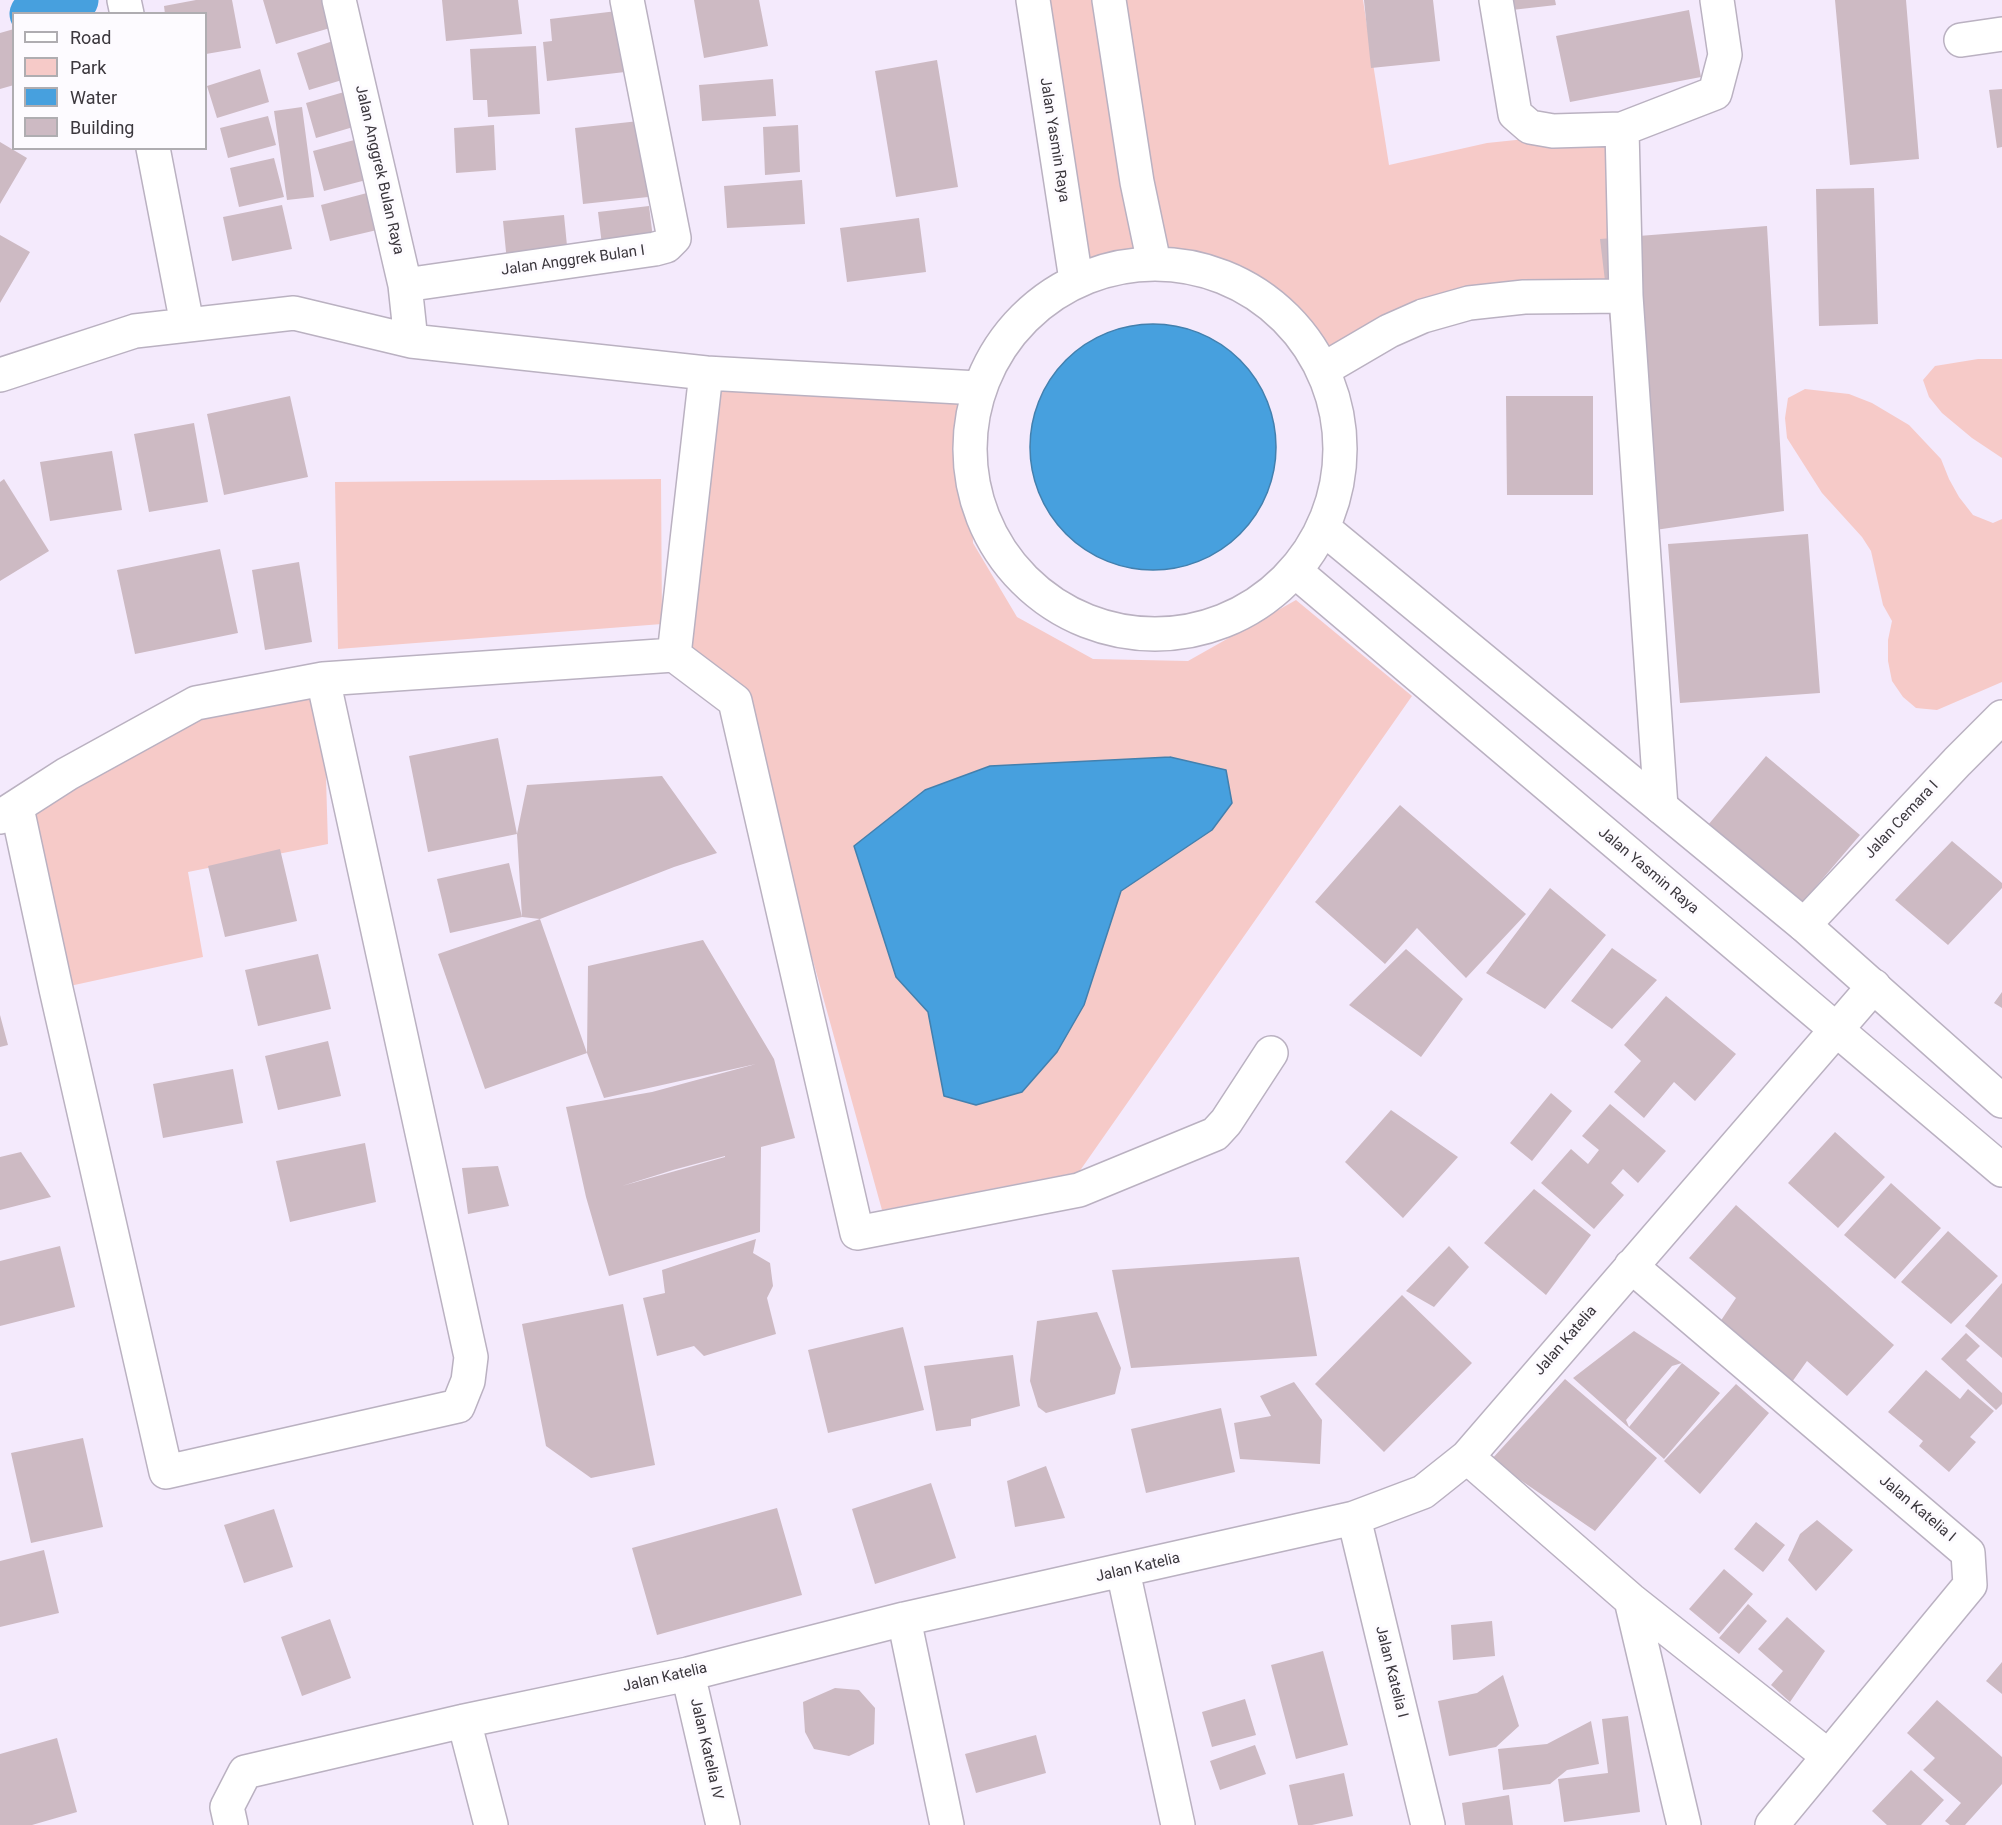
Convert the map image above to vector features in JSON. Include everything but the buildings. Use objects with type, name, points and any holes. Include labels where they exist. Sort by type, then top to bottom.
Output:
[{"type":"street","name":"Jalan Anggrek Bulan Raya","points":[[339,0],[405,285],[411,340]]},
{"type":"street","name":"Jalan Anggrek Bulan I","points":[[405,285],[655,249],[666,246],[674,238],[627,0]]},
{"type":"street","name":"Jalan Yasmin Raya","points":[[1033,0],[1076,280]]},
{"type":"street","points":[[1109,0],[1137,182],[1154,264]]},
{"type":"street","points":[[1496,0],[1515,114],[1530,127],[1553,131],[1622,129],[1715,93],[1725,55],[1717,0]]},
{"type":"street","points":[[1961,40],[2002,34]]},
{"type":"street","points":[[1622,129],[1626,296],[1661,807]]},
{"type":"street","points":[[153,150],[187,324]]},
{"type":"street","points":[[1154,264],[1198,268],[1235,281],[1269,302],[1324,369],[1337,408],[1341,453],[1335,497],[1323,528],[1295,571],[1260,602],[1218,623],[1173,633],[1126,631],[1081,619],[1041,595],[1008,563],[984,523],[971,478],[969,433],[978,388],[994,355],[1017,324],[1044,299],[1076,280],[1154,264]]},
{"type":"street","points":[[1324,369],[1389,331],[1423,316],[1470,303],[1524,297],[1626,296]]},
{"type":"street","points":[[0,375],[135,332],[294,313],[411,340],[706,374],[978,388]]},
{"type":"street","points":[[674,655],[706,374]]},
{"type":"street","points":[[1323,528],[1804,925],[2002,1101]]},
{"type":"street","name":"Jalan Yasmin Raya","points":[[1295,571],[2002,1170]]},
{"type":"street","points":[[322,679],[471,1357],[468,1381],[459,1406],[166,1472],[58,1000],[9,813],[67,774],[196,704],[322,679],[674,655],[735,701],[857,1233],[1078,1190],[1215,1134],[1226,1122],[1271,1053]]},
{"type":"street","name":"Jalan Cemara I","points":[[1804,925],[2002,717]]},
{"type":"street","name":"Jalan Katelia","points":[[231,1825],[226,1807],[246,1772],[464,1721],[688,1674],[904,1619],[1123,1572],[1354,1518],[1423,1492],[1467,1457],[1874,986]]},
{"type":"street","name":"Jalan Katelia I","points":[[1631,1266],[1968,1552],[1970,1585],[1772,1825]]},
{"type":"street","points":[[1467,1457],[1631,1600],[1827,1756]]},
{"type":"street","name":"Jalan Katelia I","points":[[1354,1518],[1428,1825]]},
{"type":"street","points":[[1123,1572],[1178,1825]]},
{"type":"street","points":[[1631,1600],[1684,1825]]},
{"type":"street","points":[[904,1619],[947,1825]]},
{"type":"street","name":"Jalan Katelia IV","points":[[688,1674],[723,1825]]},
{"type":"street","points":[[464,1721],[491,1825]]},
{"type":"green space","points":[[1033,0],[1363,0],[1389,165],[1487,143],[1622,129],[1626,296],[1524,297],[1324,369],[1269,302],[1235,281],[1198,268],[1153,263],[1076,280]]},
{"type":"green space","points":[[1978,359],[2002,359],[2002,458],[1972,438],[1942,413],[1929,397],[1923,380],[1935,366]]},
{"type":"green space","points":[[706,373],[978,388],[969,433],[973,543],[1017,617],[1093,659],[1188,661],[1296,600],[1412,696],[1079,1172],[882,1210],[740,697],[674,655]]},
{"type":"green space","points":[[1805,389],[1849,394],[1872,403],[1909,425],[1941,459],[1959,497],[1973,515],[1993,523],[2002,519],[2002,682],[1937,710],[1916,708],[1903,697],[1892,681],[1888,661],[1888,640],[1892,621],[1883,605],[1871,551],[1862,537],[1822,493],[1787,438],[1785,418],[1788,398]]},
{"type":"green space","points":[[661,479],[662,624],[338,649],[335,482]]},
{"type":"green space","points":[[323,679],[328,844],[188,872],[203,957],[56,989],[17,808],[196,703]]},
{"type":"water","points":[[1153,324],[1177,326],[1200,333],[1221,345],[1240,360],[1255,379],[1267,400],[1274,423],[1276,447],[1274,471],[1267,494],[1255,515],[1240,534],[1221,549],[1200,561],[1177,568],[1153,570],[1129,568],[1106,561],[1085,549],[1066,534],[1051,515],[1039,494],[1032,471],[1030,447],[1032,423],[1039,400],[1051,379],[1066,360],[1085,345],[1106,333],[1129,326]]},
{"type":"water","points":[[1170,757],[1226,770],[1232,803],[1212,830],[1121,891],[1084,1005],[1057,1052],[1022,1092],[976,1105],[944,1096],[928,1012],[896,977],[854,846],[925,790],[990,766]]},
{"type":"waterway","points":[[38,12],[76,0]]}]
